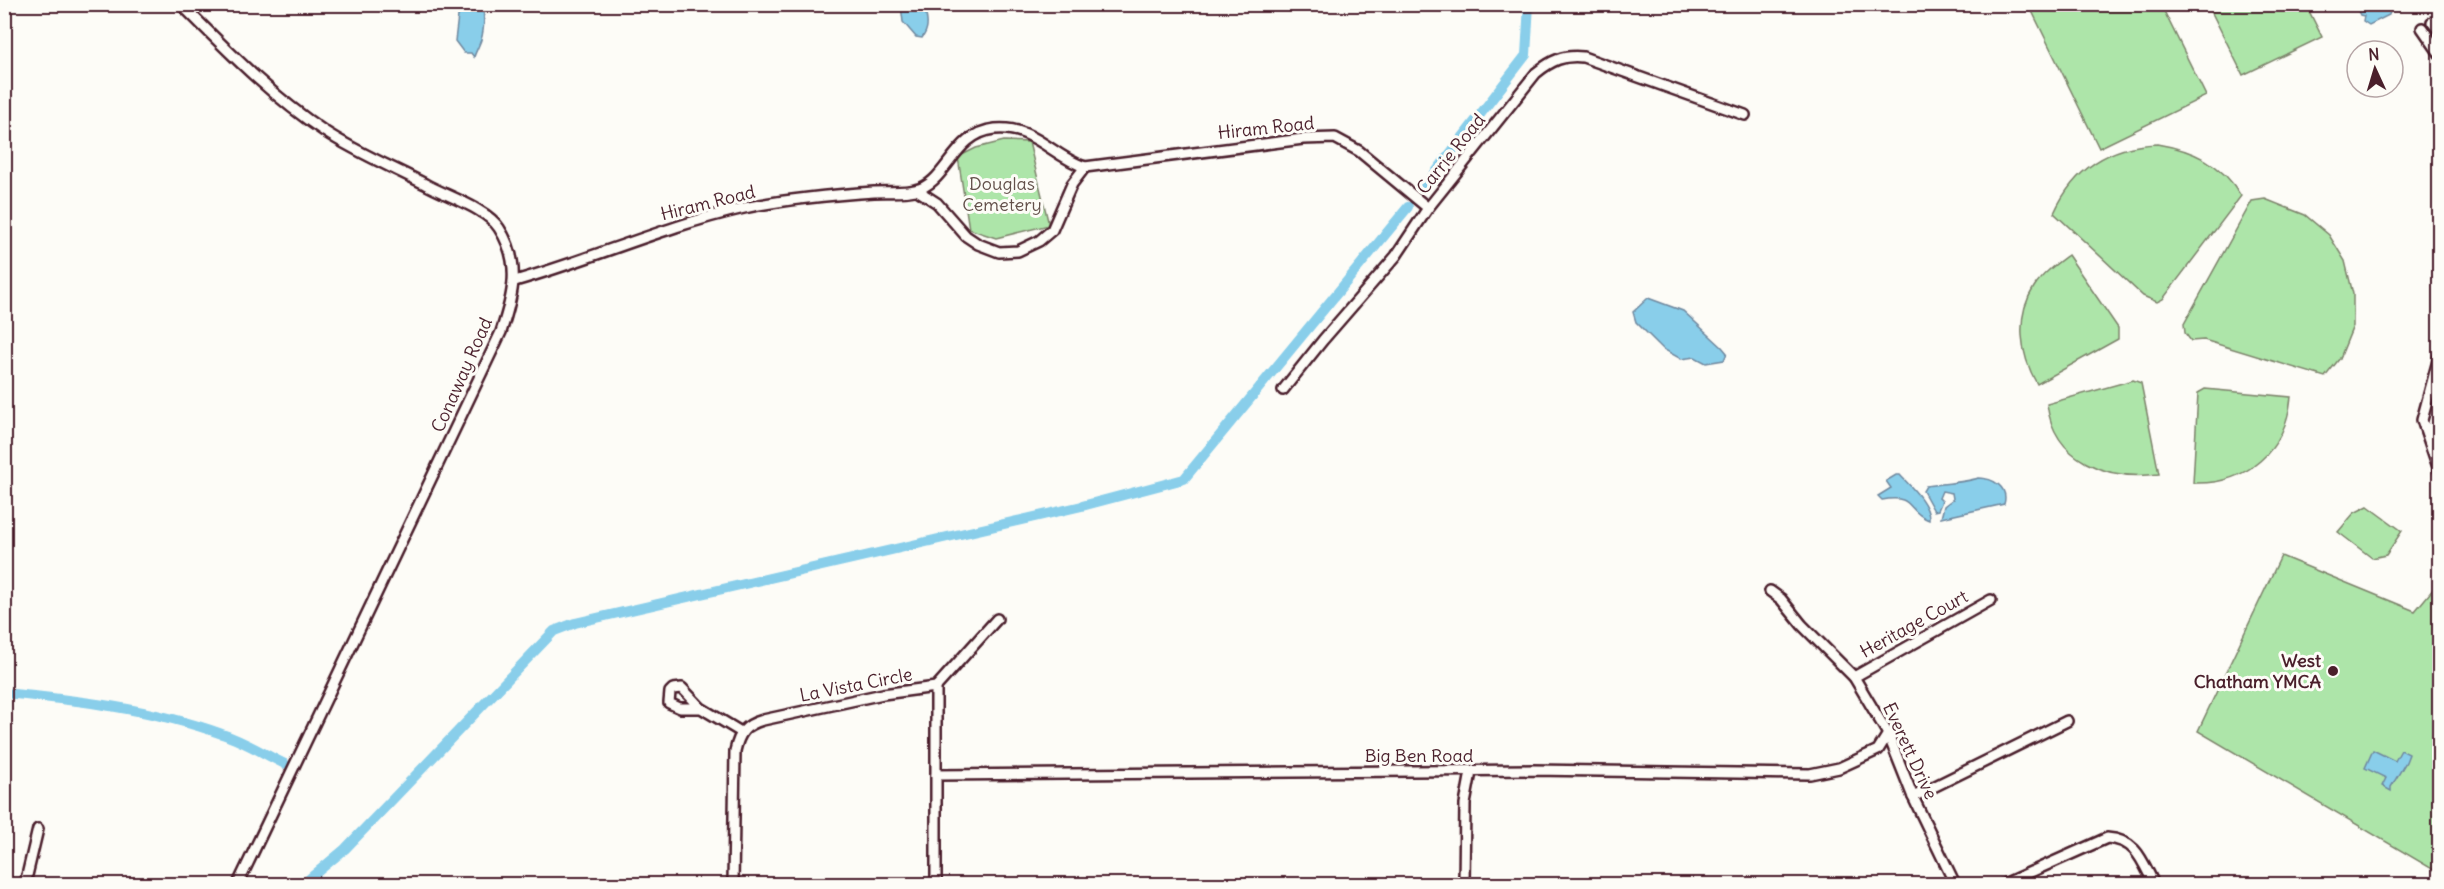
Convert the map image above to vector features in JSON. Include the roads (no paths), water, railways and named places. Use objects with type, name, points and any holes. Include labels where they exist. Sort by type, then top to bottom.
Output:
[{"type":"street","name":"Conaway Road","points":[[181,4],[242,66],[325,131],[446,196],[486,214],[498,227],[507,245],[515,281],[509,309],[496,343],[238,885]]},
{"type":"street","points":[[2432,22],[2439,32]]},
{"type":"street","points":[[2422,28],[2439,54]]},
{"type":"street","name":"Carrie Road","points":[[1283,390],[1396,256],[1428,208],[1536,73],[1549,62],[1561,57],[1583,57],[1745,115]]},
{"type":"street","points":[[994,129],[1024,132],[1041,140],[1076,165],[1085,167],[1072,184],[1052,230],[1040,241],[1018,251],[999,252],[978,244],[966,236],[937,203],[917,190],[937,177],[965,142],[976,135],[994,129]]},
{"type":"street","name":"Hiram Road","points":[[1085,167],[1303,139],[1335,138],[1359,151],[1428,208]]},
{"type":"street","name":"Hiram Road","points":[[515,281],[689,221],[746,208],[873,192],[917,190]]},
{"type":"street","points":[[2439,353],[2422,420],[2439,473]]},
{"type":"street","points":[[2426,430],[2432,427],[2439,398]]},
{"type":"street","name":"Everett Drive","points":[[1770,591],[1781,599],[1802,625],[1854,677],[1888,734],[1913,797],[1955,885]]},
{"type":"street","name":"Heritage Court","points":[[1854,677],[1991,600]]},
{"type":"street","points":[[936,687],[997,619]]},
{"type":"street","name":"La Vista Circle","points":[[741,732],[754,722],[883,694],[936,687],[936,885]]},
{"type":"street","points":[[701,708],[741,732],[735,751],[733,885]]},
{"type":"street","points":[[1913,797],[2067,720]]},
{"type":"street","name":"Big Ben Road","points":[[936,775],[1533,770],[1810,774],[1839,768],[1878,750],[1888,734]]},
{"type":"street","points":[[1464,885],[1465,804],[1471,772]]},
{"type":"street","points":[[25,885],[38,829]]},
{"type":"street","points":[[2004,885],[2107,838],[2117,838],[2134,847],[2154,885]]},
{"type":"water","points":[[469,5],[483,5],[482,35],[474,57],[471,53],[464,53],[455,41],[458,16]]},
{"type":"water","points":[[901,5],[924,5],[927,25],[922,38],[916,37],[903,22]]},
{"type":"water","points":[[2355,5],[2388,5],[2391,9],[2389,15],[2369,25],[2363,21],[2364,16],[2360,15]]},
{"type":"water","points":[[1648,298],[1683,311],[1722,347],[1727,353],[1724,360],[1706,363],[1695,357],[1681,359],[1663,349],[1636,322],[1633,312]]},
{"type":"water","points":[[1900,475],[1919,496],[1926,508],[1929,520],[1921,516],[1905,501],[1882,500],[1878,496],[1891,488],[1886,481]]},
{"type":"water","points":[[1978,478],[1994,482],[2002,488],[2004,504],[1941,518],[1944,506],[1953,499],[1952,493],[1942,491],[1939,498],[1942,501],[1938,510],[1934,511],[1923,491],[1926,486]]},
{"type":"water","points":[[2373,750],[2395,761],[2401,750],[2409,754],[2391,791],[2382,786],[2386,778],[2365,768]]},
{"type":"waterway","points":[[1425,186],[1526,55],[1529,4]]},
{"type":"waterway","points":[[1421,191],[1425,186]]},
{"type":"waterway","points":[[1408,207],[1411,203]]},
{"type":"waterway","points":[[303,884],[345,849],[554,631],[575,623],[1082,506],[1184,479],[1408,207]]},
{"type":"waterway","points":[[4,693],[87,702],[169,718],[230,737],[285,764]]},
{"type":"place","name":"West Chatham YMCA","points":[[2333,671]]},
{"type":"park label","name":"Douglas Cemetery","points":[[1002,194]]}]
